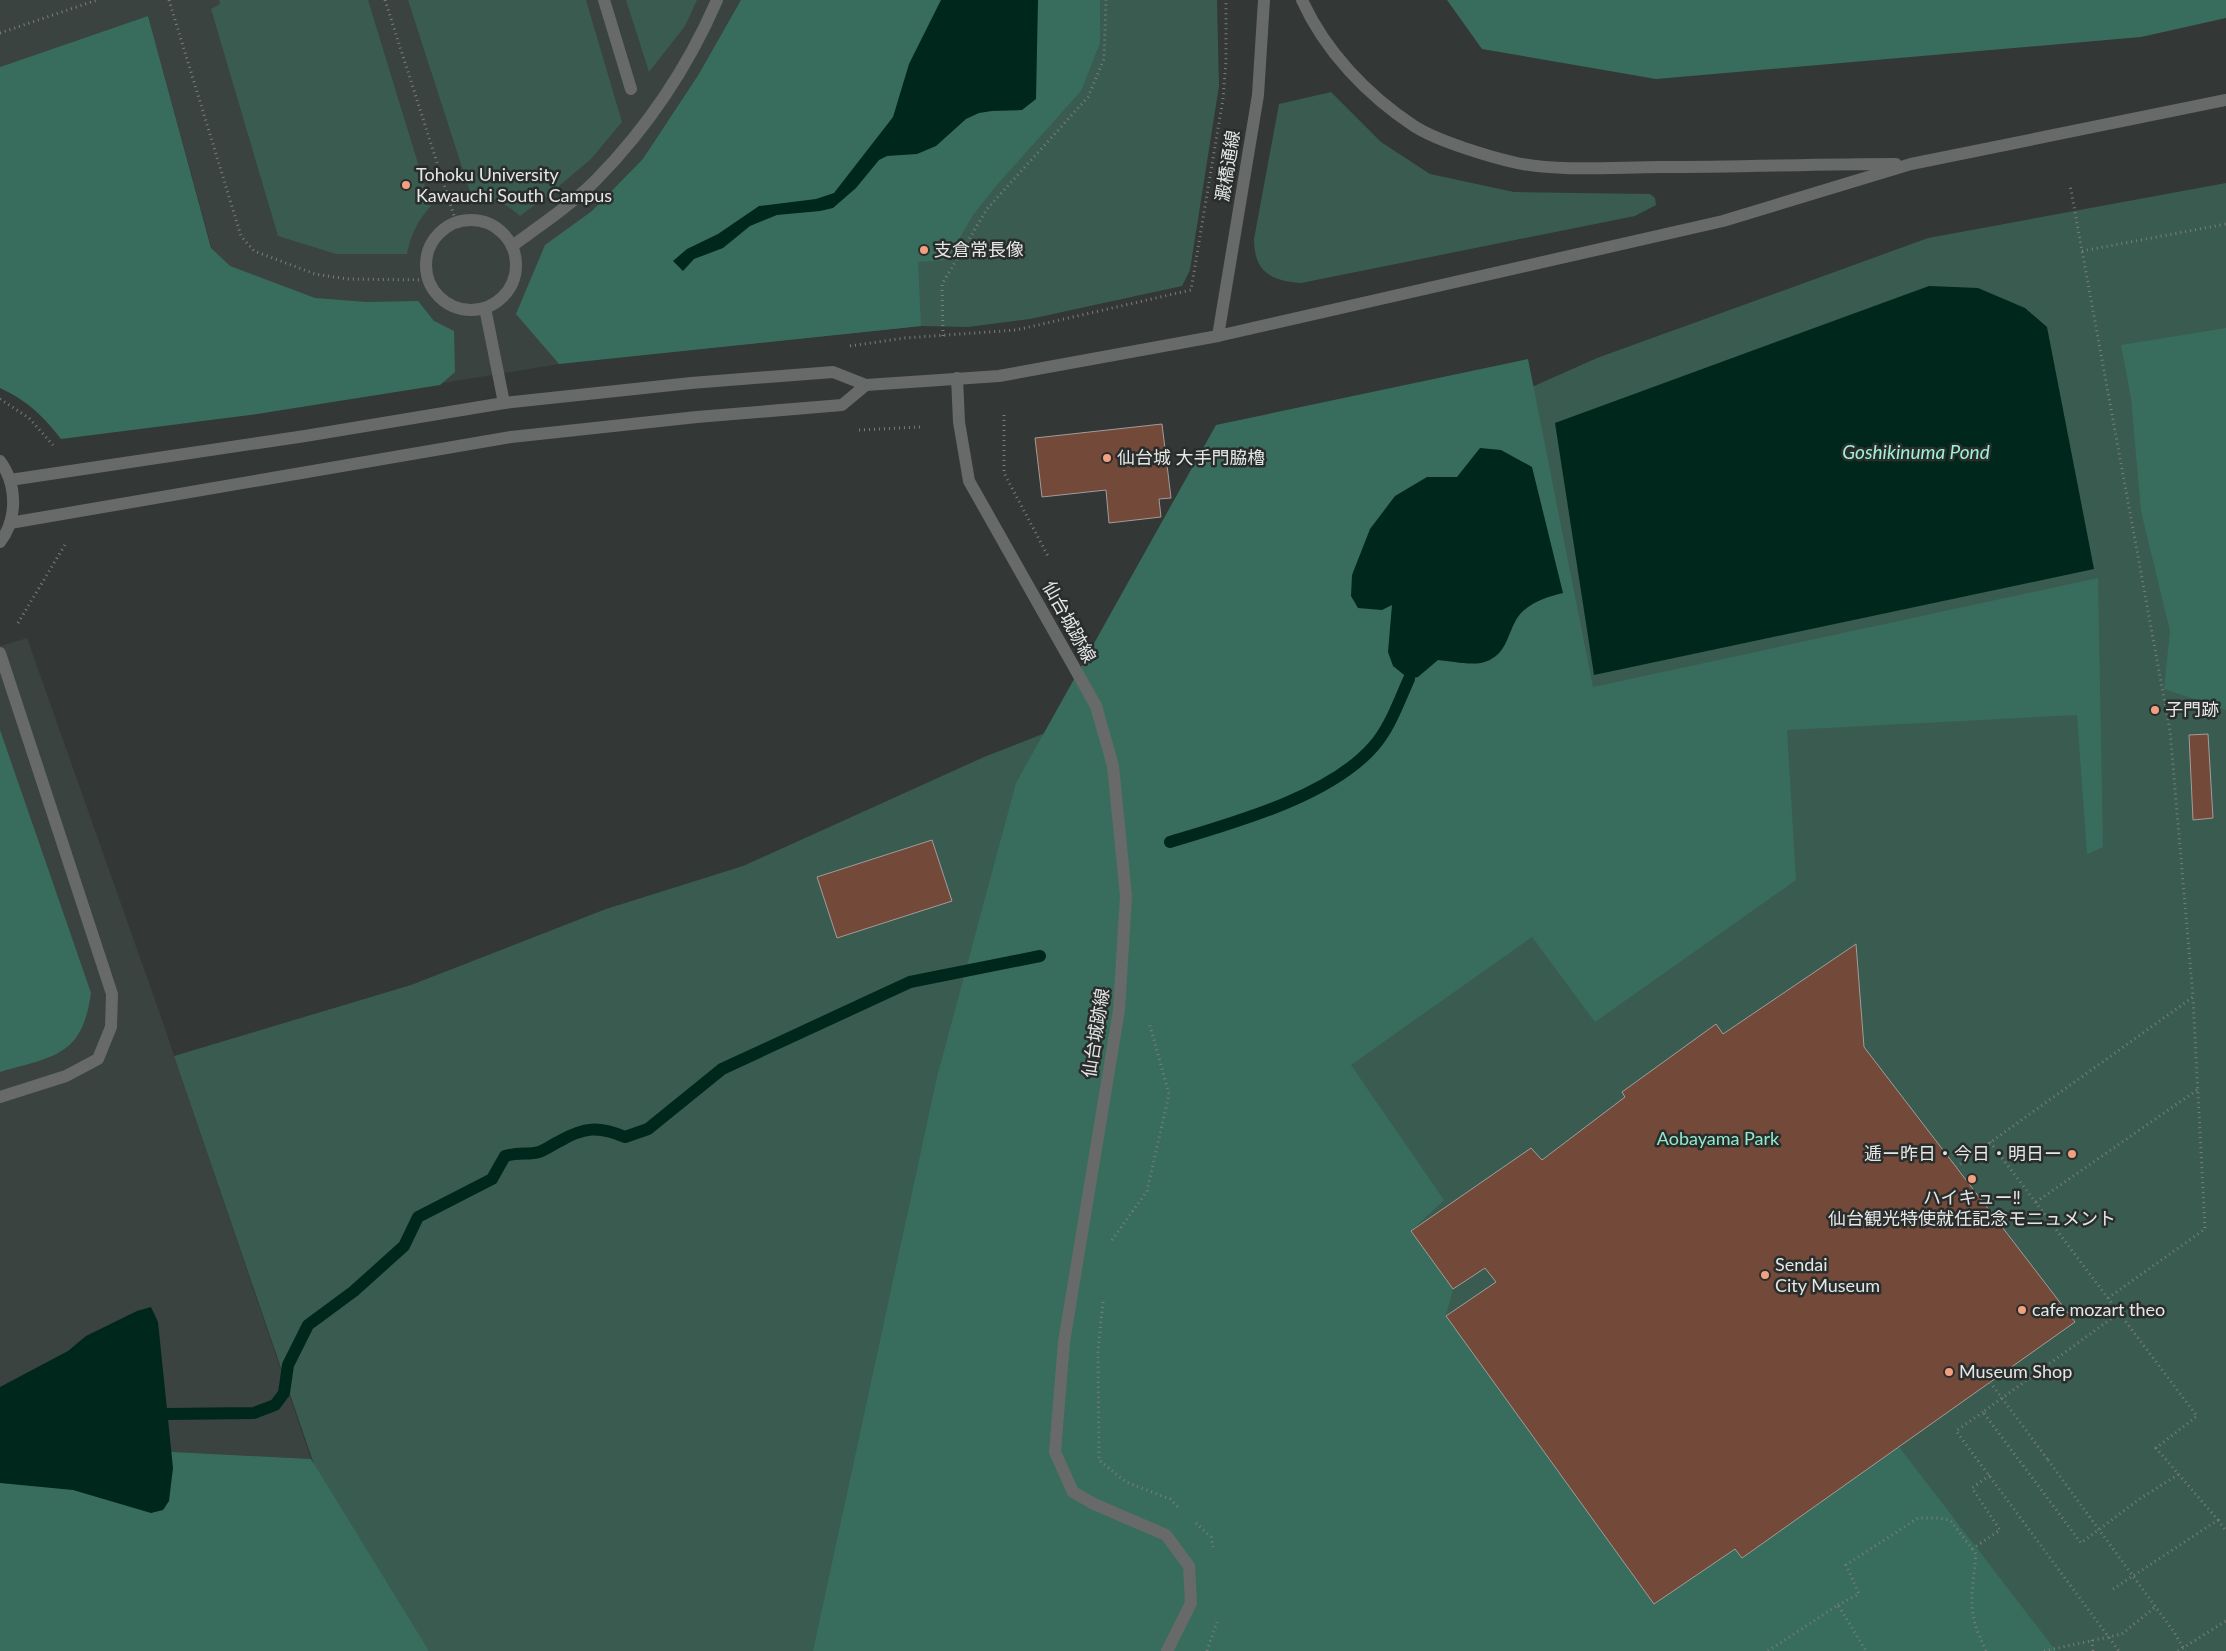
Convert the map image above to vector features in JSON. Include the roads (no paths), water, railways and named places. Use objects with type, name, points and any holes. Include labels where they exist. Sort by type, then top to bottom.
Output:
[{"type":"street","points":[[604,0],[631,89]]},
{"type":"street","points":[[512,246],[555,215],[595,181],[642,129],[699,41],[717,0]]},
{"type":"street","name":"澱橋通線","points":[[1218,336],[1258,95],[1264,0]]},
{"type":"street","points":[[1302,0],[1331,49],[1362,85],[1415,126],[1464,147],[1518,163],[1561,166],[1696,167],[1911,164]]},
{"type":"street","points":[[10,480],[296,438],[504,404],[691,383],[833,372],[866,385],[999,376],[1218,336],[1724,221],[1911,164],[2226,100]]},
{"type":"street","points":[[475,220],[494,226],[504,234],[512,246],[516,260],[515,275],[509,289],[499,301],[485,308],[472,310],[458,308],[445,302],[435,292],[428,280],[425,266],[427,252],[434,239],[443,229],[456,222],[475,220]]},
{"type":"street","points":[[485,308],[504,404]]},
{"type":"street","name":"仙台城跡線","points":[[957,378],[959,422],[969,480],[1096,706],[1113,766],[1126,896],[1119,1010],[1064,1342],[1055,1452],[1073,1492],[1094,1504],[1166,1535],[1189,1566],[1191,1602],[1167,1651]]},
{"type":"street","points":[[10,523],[511,437],[697,417],[842,405],[866,385]]},
{"type":"street","points":[[0,461],[10,480],[14,506],[10,523],[0,542]]},
{"type":"street","points":[[0,653],[112,994],[111,1027],[98,1059],[66,1076],[0,1097]]},
{"type":"water","points":[[941,0],[1038,0],[1036,99],[1022,110],[979,113],[966,119],[936,146],[917,154],[887,156],[879,160],[856,188],[833,208],[777,215],[750,226],[723,248],[694,259],[683,271],[673,261],[687,249],[718,234],[759,206],[816,199],[834,193],[893,117],[909,64]]},
{"type":"water","name":"Goshikinuma Pond","points":[[1929,286],[1978,288],[2025,308],[2047,327],[2094,569],[1594,675],[1555,423]]},
{"type":"water","points":[[1480,448],[1501,450],[1532,467],[1563,593],[1530,605],[1520,614],[1500,652],[1489,660],[1470,664],[1438,660],[1418,677],[1409,679],[1393,666],[1388,652],[1392,605],[1382,610],[1358,608],[1351,596],[1352,575],[1370,529],[1395,496],[1427,477],[1457,477]]},
{"type":"water","points":[[151,1307],[158,1322],[173,1468],[169,1501],[163,1510],[151,1513],[73,1490],[0,1483],[0,1387],[68,1351],[86,1336],[137,1311]]},
{"type":"waterway","points":[[1170,842],[1279,806],[1332,780],[1354,765],[1379,740],[1394,714],[1409,679]]},
{"type":"waterway","points":[[167,1414],[254,1413],[275,1405],[284,1393],[288,1365],[308,1325],[354,1291],[404,1246],[418,1217],[492,1179],[505,1156],[539,1152],[569,1136],[584,1131],[607,1131],[625,1137],[648,1129],[722,1069],[910,982],[1040,956]]},
{"type":"place","name":"Tohoku University Kawauchi South Campus","points":[[406,185]]},
{"type":"place","name":"支倉常長像","points":[[924,250]]},
{"type":"place","name":"仙台城 大手門脇櫓","points":[[1107,458]]},
{"type":"place","name":"子門跡","points":[[2155,710]]},
{"type":"place","name":"逓ー昨日・今日・明日ー","points":[[2072,1154]]},
{"type":"place","name":"ハイキュー‼ 仙台観光特使就任記念モニュメント","points":[[1972,1179]]},
{"type":"place","name":"Sendai City Museum","points":[[1765,1275]]},
{"type":"place","name":"cafe mozart theo","points":[[2022,1310]]},
{"type":"place","name":"Museum Shop","points":[[1949,1372]]},
{"type":"park label","name":"Aobayama Park","points":[[1718,1139]]}]
